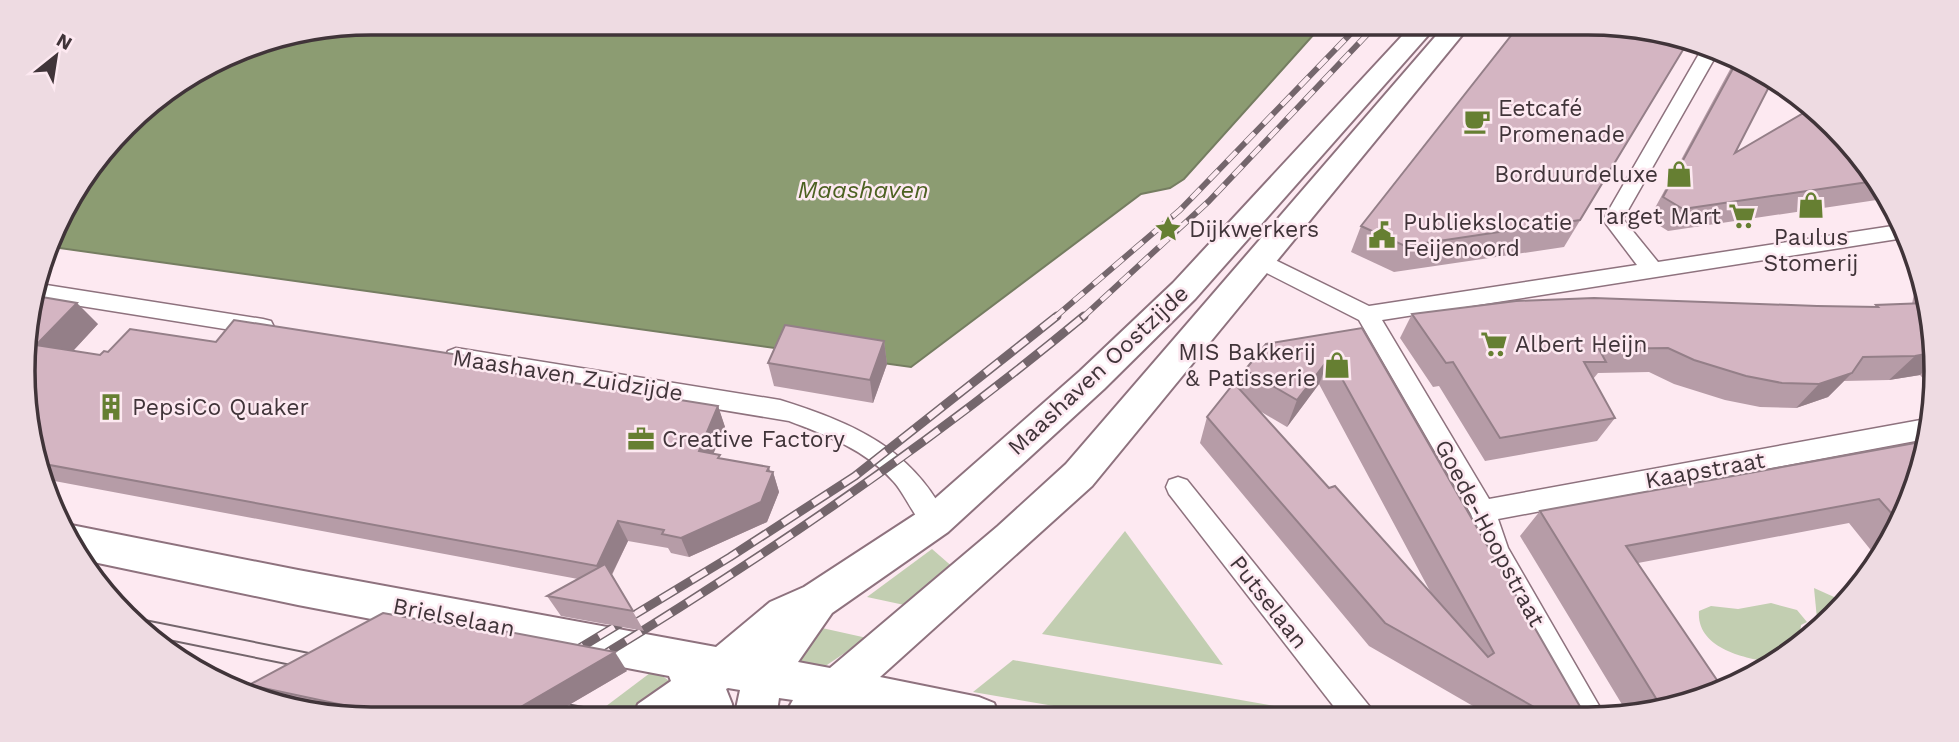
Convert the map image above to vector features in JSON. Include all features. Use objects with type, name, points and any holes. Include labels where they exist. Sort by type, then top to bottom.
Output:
[{"type":"main road","name":"Maashaven Oostzijde","points":[[677,707],[712,689],[784,615],[818,600],[924,506],[1092,380],[1184,291],[1416,35]]},
{"type":"main road","name":"Maashaven Oostzijde","points":[[816,707],[1022,530],[1079,475],[1450,35]]},
{"type":"main road","name":"Brielselaan","points":[[83,544],[221,573],[558,637],[667,654],[712,689]]},
{"type":"main road","points":[[756,707],[757,696],[766,674],[818,600]]},
{"type":"main road","points":[[896,636],[895,679],[897,689],[908,702]]},
{"type":"main road","points":[[712,689],[766,674],[930,707]]},
{"type":"street","points":[[1653,270],[1613,220],[1706,57]]},
{"type":"street","points":[[1260,261],[1367,314],[1894,233]]},
{"type":"street","points":[[44,292],[285,330]]},
{"type":"street","name":"Goede-Hoopstraat","points":[[1367,314],[1483,511],[1496,552],[1586,707]]},
{"type":"street","name":"Maashaven Zuidzijde","points":[[436,354],[780,409],[853,438],[897,468],[924,506]]},
{"type":"street","name":"Kaapstraat","points":[[1483,511],[1919,430]]},
{"type":"street","name":"Putselaan","points":[[1178,487],[1352,707]]},
{"type":"shaded area","points":[[1125,531],[1223,665],[1042,634]]},
{"type":"shaded area","points":[[932,549],[955,569],[909,606],[867,597]]},
{"type":"shaded area","points":[[1814,588],[1836,598],[1817,618]]},
{"type":"shaded area","points":[[1771,603],[1797,610],[1807,622],[1801,625],[1800,632],[1793,638],[1760,660],[1749,658],[1714,643],[1700,624],[1699,611],[1711,606],[1738,609]]},
{"type":"shaded area","points":[[822,628],[867,638],[818,671],[784,662]]},
{"type":"shaded area","points":[[1013,660],[1280,707],[1060,707],[973,692]]},
{"type":"shaded area","points":[[654,670],[668,680],[668,690],[645,707],[605,707]]},
{"type":"water","name":"Maashaven","points":[[371,35],[1313,35],[1184,179],[1170,188],[1141,194],[911,367],[59,248],[80,203],[104,166],[149,118],[184,92],[222,70],[263,53],[305,41]]},
{"type":"building","points":[[1512,35],[1610,36],[1654,41],[1684,49],[1580,220],[1405,246],[1361,226]]},
{"type":"building","points":[[1733,68],[1768,88],[1735,153],[1804,113],[1841,149],[1866,182],[1683,209],[1663,197]]},
{"type":"building","points":[[43,297],[77,303],[36,345]]},
{"type":"building","points":[[1594,298],[1878,307],[1876,305],[1918,303],[1923,354],[1863,357],[1852,373],[1819,384],[1782,383],[1746,376],[1694,360],[1668,348],[1599,349],[1606,362],[1584,362],[1615,418],[1500,438],[1453,362],[1446,363],[1412,314],[1516,301]]},
{"type":"building","points":[[234,320],[485,359],[479,368],[718,406],[699,451],[720,455],[718,458],[769,467],[767,471],[773,472],[761,502],[681,538],[662,534],[664,530],[618,521],[597,566],[48,465],[38,415],[36,345],[100,355],[104,351],[108,352],[130,329],[216,342]]},
{"type":"building","points":[[785,325],[884,341],[870,380],[768,363]]},
{"type":"building","points":[[1362,328],[1580,707],[1534,707],[1385,623],[1207,417],[1234,383],[1329,488],[1335,486],[1488,657],[1494,653],[1330,357],[1297,400],[1245,370],[1266,344]]},
{"type":"building","points":[[1917,443],[1892,514],[1879,499],[1626,546],[1717,681],[1657,700],[1540,511]]},
{"type":"building","points":[[605,564],[633,611],[547,596]]},
{"type":"building","points":[[383,613],[482,631],[488,628],[615,652],[521,707],[349,706],[250,684]]},
{"type":"tram line","points":[[145,620],[329,657]]},
{"type":"tram line","points":[[169,640],[306,668]]},
{"type":"tram line","points":[[549,701],[583,707]]},
{"type":"railway","points":[[1054,318],[1180,210],[1349,35]]},
{"type":"railway","points":[[1082,318],[1209,201],[1367,35]]},
{"type":"railway","points":[[568,655],[730,557],[855,476],[1057,316]]},
{"type":"railway","points":[[595,660],[659,621],[846,497],[967,409],[1084,316]]},
{"type":"place","name":"Eetcafé Promenade","points":[[1477,121]]},
{"type":"place","name":"Borduurdeluxe","points":[[1679,174]]},
{"type":"place","name":"Paulus Stomerij","points":[[1811,205]]},
{"type":"place","name":"Target Mart","points":[[1742,216]]},
{"type":"place","name":"Dijkwerkers","points":[[1168,229]]},
{"type":"place","name":"Publiekslocatie Feijenoord","points":[[1382,235]]},
{"type":"place","name":"Albert Heijn","points":[[1494,344]]},
{"type":"place","name":"MIS Bakkerij & Patisserie","points":[[1337,365]]},
{"type":"place","name":"PepsiCo Quaker","points":[[111,407]]},
{"type":"place","name":"Creative Factory","points":[[641,439]]}]
